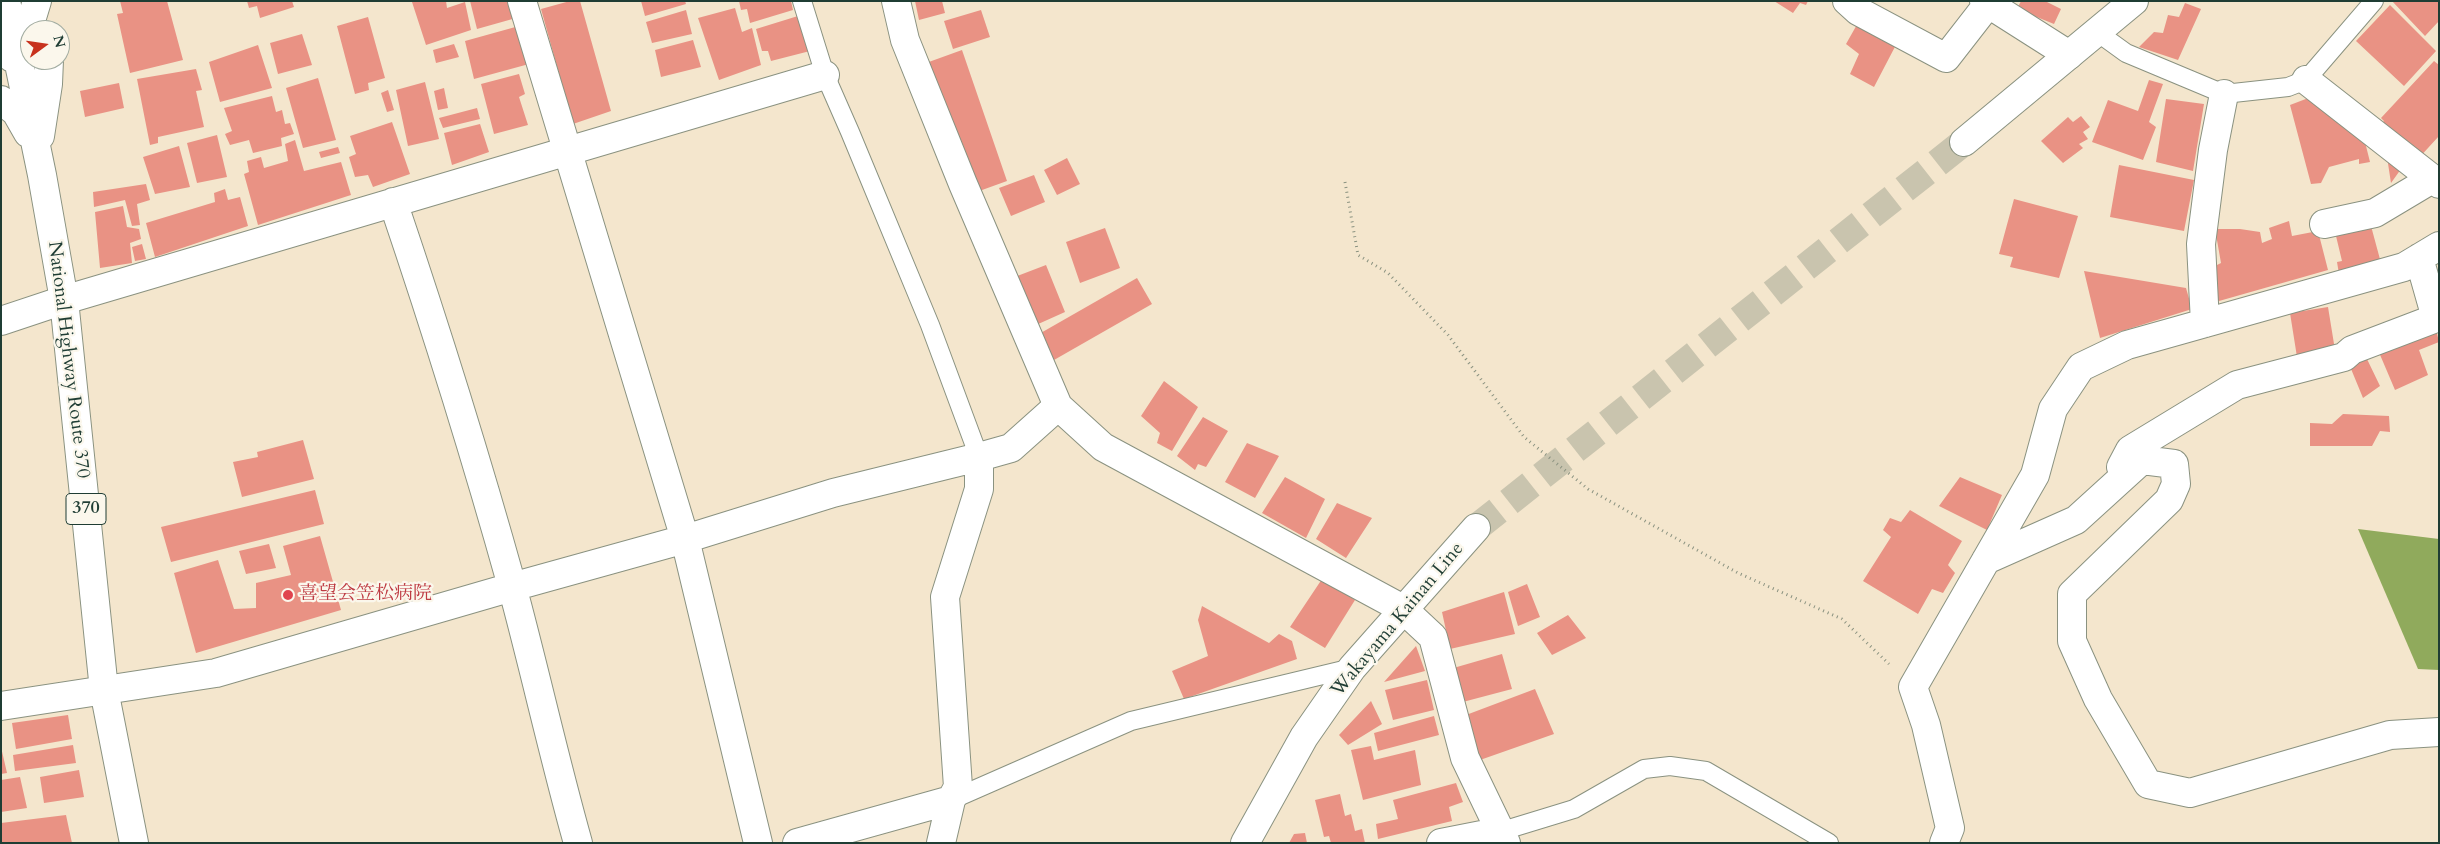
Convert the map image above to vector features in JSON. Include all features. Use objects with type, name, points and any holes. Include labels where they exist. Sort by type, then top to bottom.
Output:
[{"type":"main road","name":"National Highway Route 370","points":[[6,1],[9,61],[42,175],[64,300],[104,690],[134,843]]},
{"type":"main road","points":[[9,61],[27,34],[37,1]]},
{"type":"main road","points":[[47,1],[48,20]]},
{"type":"main road","points":[[522,1],[685,539],[758,843]]},
{"type":"main road","points":[[896,1],[906,40],[916,67],[963,184],[1058,406],[1103,447],[1403,609],[1434,637],[1465,758],[1504,837],[1441,843]]},
{"type":"main road","points":[[1847,1],[1858,11],[1946,58],[1986,3],[2069,55]]},
{"type":"main road","points":[[1964,142],[2134,1]]},
{"type":"main road","name":"National Highway Route 370","points":[[42,175],[40,137],[49,70]]},
{"type":"main road","points":[[1,321],[64,300],[825,75]]},
{"type":"main road","points":[[2306,80],[2436,181],[2376,212],[2324,224]]},
{"type":"main road","points":[[2205,323],[2201,244],[2213,150],[2224,94]]},
{"type":"main road","name":"National Highway Route 370","points":[[1,100],[12,108],[22,121],[42,175]]},
{"type":"main road","points":[[393,202],[437,332],[512,587],[554,757],[578,843]]},
{"type":"main road","points":[[1944,843],[1950,828],[1926,725],[1913,687],[2035,475],[2053,409],[2081,367],[2127,345],[2404,267],[2429,252],[2436,318],[2352,350],[2344,357],[2237,385],[2130,450],[2111,488]]},
{"type":"main road","points":[[1,706],[216,674],[512,587],[685,539],[833,493],[1012,448],[1058,406]]},
{"type":"main road","points":[[941,843],[951,800],[958,787],[945,597],[979,489],[979,457]]},
{"type":"main road","points":[[1986,560],[2076,520],[2142,460],[2174,464],[2176,484],[2169,500],[2072,594],[2072,641],[2098,698],[2148,784],[2190,792],[2390,735],[2439,732]]},
{"type":"main road","name":"Wakayama Kainan Line","points":[[1245,843],[1304,737],[1352,668],[1476,528]]},
{"type":"main road","points":[[797,843],[951,800]]},
{"type":"lane","points":[[802,1],[825,75],[930,325],[979,457]]},
{"type":"lane","points":[[2097,32],[2126,53],[2224,94],[2288,87],[2306,80],[2374,1]]},
{"type":"lane","points":[[951,800],[1131,721],[1352,668]]},
{"type":"lane","points":[[1504,837],[1574,809],[1644,769],[1670,766],[1706,771],[1828,843]]},
{"type":"path","points":[[1345,182],[1358,256],[1388,273],[1448,335],[1524,437],[1588,489],[1738,573],[1842,619],[1913,687]]},
{"type":"green space","points":[[2358,529],[2439,539],[2439,670],[2418,669]]},
{"type":"building","points":[[120,1],[167,1],[183,60],[130,73],[117,14],[123,13]]},
{"type":"building","points":[[247,1],[292,1],[294,7],[260,18],[257,6],[249,8]]},
{"type":"building","points":[[446,1],[447,8],[465,2],[471,30],[426,45],[412,2]]},
{"type":"building","points":[[470,1],[511,1],[516,18],[477,29]]},
{"type":"building","points":[[570,1],[580,1],[611,111],[573,124],[541,9]]},
{"type":"building","points":[[641,1],[685,1],[686,4],[645,16]]},
{"type":"building","points":[[739,1],[791,1],[793,10],[750,23],[747,9],[741,10]]},
{"type":"building","points":[[915,1],[942,1],[945,13],[919,20]]},
{"type":"building","points":[[1774,1],[1808,1],[1806,5],[1800,3],[1793,13]]},
{"type":"building","points":[[2021,1],[2045,1],[2061,9],[2054,24],[2017,9]]},
{"type":"building","points":[[2392,1],[2439,1],[2439,21],[2425,36]]},
{"type":"building","points":[[2185,3],[2201,9],[2178,60],[2139,47],[2154,32],[2163,33],[2168,15],[2179,17]]},
{"type":"building","points":[[2390,5],[2436,51],[2404,86],[2356,41]]},
{"type":"building","points":[[735,8],[742,32],[752,28],[761,65],[719,80],[698,18]]},
{"type":"building","points":[[686,10],[692,34],[652,43],[646,22]]},
{"type":"building","points":[[981,10],[990,37],[953,49],[944,21]]},
{"type":"building","points":[[798,16],[810,51],[771,61],[768,51],[762,51],[756,29]]},
{"type":"building","points":[[368,17],[385,78],[368,83],[369,90],[355,94],[337,26]]},
{"type":"building","points":[[1859,21],[1898,41],[1874,87],[1850,74],[1859,54],[1846,44]]},
{"type":"building","points":[[519,26],[529,64],[474,79],[465,41]]},
{"type":"building","points":[[302,34],[312,65],[278,74],[270,43]]},
{"type":"building","points":[[693,40],[701,67],[661,77],[655,50]]},
{"type":"building","points":[[454,44],[459,57],[436,63],[433,50]]},
{"type":"building","points":[[258,45],[272,88],[220,102],[209,62]]},
{"type":"building","points":[[962,50],[1007,181],[971,194],[926,63]]},
{"type":"building","points":[[2434,61],[2439,65],[2439,136],[2417,160],[2378,127],[2384,121],[2381,118]]},
{"type":"building","points":[[196,69],[202,90],[196,91],[204,127],[158,137],[158,143],[150,145],[137,79]]},
{"type":"building","points":[[519,74],[525,94],[519,97],[528,125],[494,134],[481,84]]},
{"type":"building","points":[[318,78],[336,140],[303,148],[286,88]]},
{"type":"building","points":[[2149,80],[2163,84],[2149,122],[2156,127],[2143,160],[2092,142],[2108,100],[2138,111]]},
{"type":"building","points":[[425,82],[439,139],[408,146],[396,90]]},
{"type":"building","points":[[119,83],[124,108],[85,117],[80,91]]},
{"type":"building","points":[[444,88],[448,108],[438,110],[434,91]]},
{"type":"building","points":[[388,90],[394,110],[387,112],[381,93]]},
{"type":"building","points":[[272,96],[276,112],[282,110],[285,124],[290,123],[294,134],[281,138],[282,146],[253,153],[249,140],[230,145],[225,134],[232,131],[224,108]]},
{"type":"building","points":[[2311,97],[2365,142],[2370,162],[2359,164],[2359,159],[2329,167],[2321,183],[2311,184],[2290,105]]},
{"type":"building","points":[[2166,99],[2204,104],[2193,171],[2156,162]]},
{"type":"building","points":[[477,108],[480,119],[443,128],[439,118]]},
{"type":"building","points":[[2081,116],[2090,127],[2083,132],[2088,139],[2079,144],[2083,148],[2063,163],[2041,141],[2068,117],[2073,122]]},
{"type":"building","points":[[392,122],[410,174],[373,187],[368,175],[355,177],[349,157],[356,154],[350,136]]},
{"type":"building","points":[[480,124],[489,152],[452,165],[444,133]]},
{"type":"building","points":[[217,135],[227,177],[197,183],[187,143]]},
{"type":"building","points":[[295,140],[304,171],[341,162],[351,195],[258,225],[244,174],[249,172],[247,161],[261,157],[264,168],[288,161],[285,144]]},
{"type":"building","points":[[179,146],[190,187],[155,194],[143,157]]},
{"type":"building","points":[[338,147],[340,153],[321,158],[319,152]]},
{"type":"building","points":[[2387,157],[2401,169],[2391,183]]},
{"type":"building","points":[[1067,158],[1080,184],[1057,195],[1044,170]]},
{"type":"building","points":[[2119,165],[2194,180],[2184,231],[2110,217]]},
{"type":"building","points":[[1034,175],[1045,202],[1011,216],[999,188]]},
{"type":"building","points":[[146,184],[150,200],[137,204],[140,225],[132,226],[125,200],[94,207],[93,192]]},
{"type":"building","points":[[225,189],[228,200],[240,197],[248,226],[155,257],[146,223],[215,202],[214,193]]},
{"type":"building","points":[[2014,199],[2078,216],[2059,278],[2010,267],[2013,257],[1999,254]]},
{"type":"building","points":[[123,206],[127,227],[139,229],[141,239],[130,243],[132,263],[100,268],[95,212]]},
{"type":"building","points":[[2289,221],[2292,236],[2318,231],[2328,270],[2212,303],[2211,268],[2221,263],[2215,229],[2240,229],[2260,232],[2262,243],[2272,239],[2269,228]]},
{"type":"building","points":[[2371,226],[2381,263],[2339,274],[2337,262],[2342,261],[2336,236]]},
{"type":"building","points":[[1105,228],[1120,268],[1080,283],[1066,242]]},
{"type":"building","points":[[142,244],[146,259],[135,261],[132,247]]},
{"type":"building","points":[[1046,265],[1065,312],[1036,325],[1012,278]]},
{"type":"building","points":[[2084,271],[2186,288],[2192,309],[2100,338]]},
{"type":"building","points":[[1137,278],[1152,304],[1054,360],[1039,334]]},
{"type":"building","points":[[2328,307],[2335,350],[2297,357],[2290,313]]},
{"type":"building","points":[[2435,325],[2439,342],[2419,350],[2428,375],[2395,390],[2378,350]]},
{"type":"building","points":[[2366,357],[2380,386],[2363,398],[2349,364]]},
{"type":"building","points":[[1164,381],[1198,407],[1172,451],[1157,443],[1160,433],[1141,416]]},
{"type":"building","points":[[2343,414],[2389,416],[2390,432],[2380,431],[2372,446],[2310,446],[2310,423],[2332,424]]},
{"type":"building","points":[[1203,417],[1228,431],[1206,467],[1198,464],[1195,470],[1177,456]]},
{"type":"building","points":[[303,440],[314,479],[242,497],[233,462],[258,457],[257,452]]},
{"type":"building","points":[[1247,443],[1279,456],[1255,498],[1225,482]]},
{"type":"building","points":[[1285,477],[1325,499],[1306,538],[1262,513]]},
{"type":"building","points":[[1960,477],[2002,495],[1987,530],[1939,506]]},
{"type":"building","points":[[315,490],[324,524],[171,562],[161,527]]},
{"type":"building","points":[[1337,503],[1372,518],[1346,558],[1316,539]]},
{"type":"building","points":[[1910,510],[1962,541],[1948,565],[1955,573],[1943,593],[1932,589],[1918,614],[1863,581],[1891,537],[1883,530],[1890,518],[1901,522]]},
{"type":"building","points":[[320,536],[341,610],[196,653],[174,573],[218,560],[234,609],[256,608],[256,583],[291,575],[283,546]]},
{"type":"building","points":[[269,544],[276,568],[246,574],[239,551]]},
{"type":"building","points":[[1322,579],[1355,600],[1325,648],[1290,627]]},
{"type":"building","points":[[1527,584],[1540,617],[1518,626],[1508,592]]},
{"type":"building","points":[[1504,592],[1515,634],[1450,649],[1442,612]]},
{"type":"building","points":[[1202,606],[1269,643],[1279,634],[1292,641],[1297,659],[1184,699],[1172,671],[1208,656],[1198,620]]},
{"type":"building","points":[[1568,615],[1586,638],[1552,655],[1537,633]]},
{"type":"building","points":[[1416,646],[1425,671],[1384,682]]},
{"type":"building","points":[[1502,654],[1512,689],[1459,703],[1450,669]]},
{"type":"building","points":[[1427,680],[1434,710],[1393,720],[1385,690]]},
{"type":"building","points":[[1535,689],[1554,734],[1480,760],[1466,715]]},
{"type":"building","points":[[1371,701],[1382,724],[1348,745],[1339,735]]},
{"type":"building","points":[[68,715],[72,739],[16,749],[12,723]]},
{"type":"building","points":[[1434,716],[1439,735],[1378,751],[1374,733]]},
{"type":"building","points":[[73,745],[76,763],[15,771],[13,755]]},
{"type":"building","points":[[1371,746],[1374,760],[1415,750],[1421,785],[1363,800],[1351,750]]},
{"type":"building","points":[[1,747],[7,773],[1,774]]},
{"type":"building","points":[[79,770],[84,797],[44,803],[40,777]]},
{"type":"building","points":[[20,777],[27,808],[1,812],[1,780]]},
{"type":"building","points":[[1456,783],[1463,802],[1449,807],[1452,821],[1378,839],[1376,824],[1398,819],[1393,800]]},
{"type":"building","points":[[1340,794],[1345,816],[1351,814],[1355,831],[1362,829],[1365,843],[1331,843],[1329,836],[1324,837],[1315,800]]},
{"type":"building","points":[[66,815],[72,843],[1,843],[1,823]]},
{"type":"building","points":[[1305,833],[1307,843],[1289,843],[1294,834]]},
{"type":"tunnel","points":[[1476,528],[1964,142]]},
{"type":"place","name":"喜望会笠松病院","points":[[288,595]]}]
